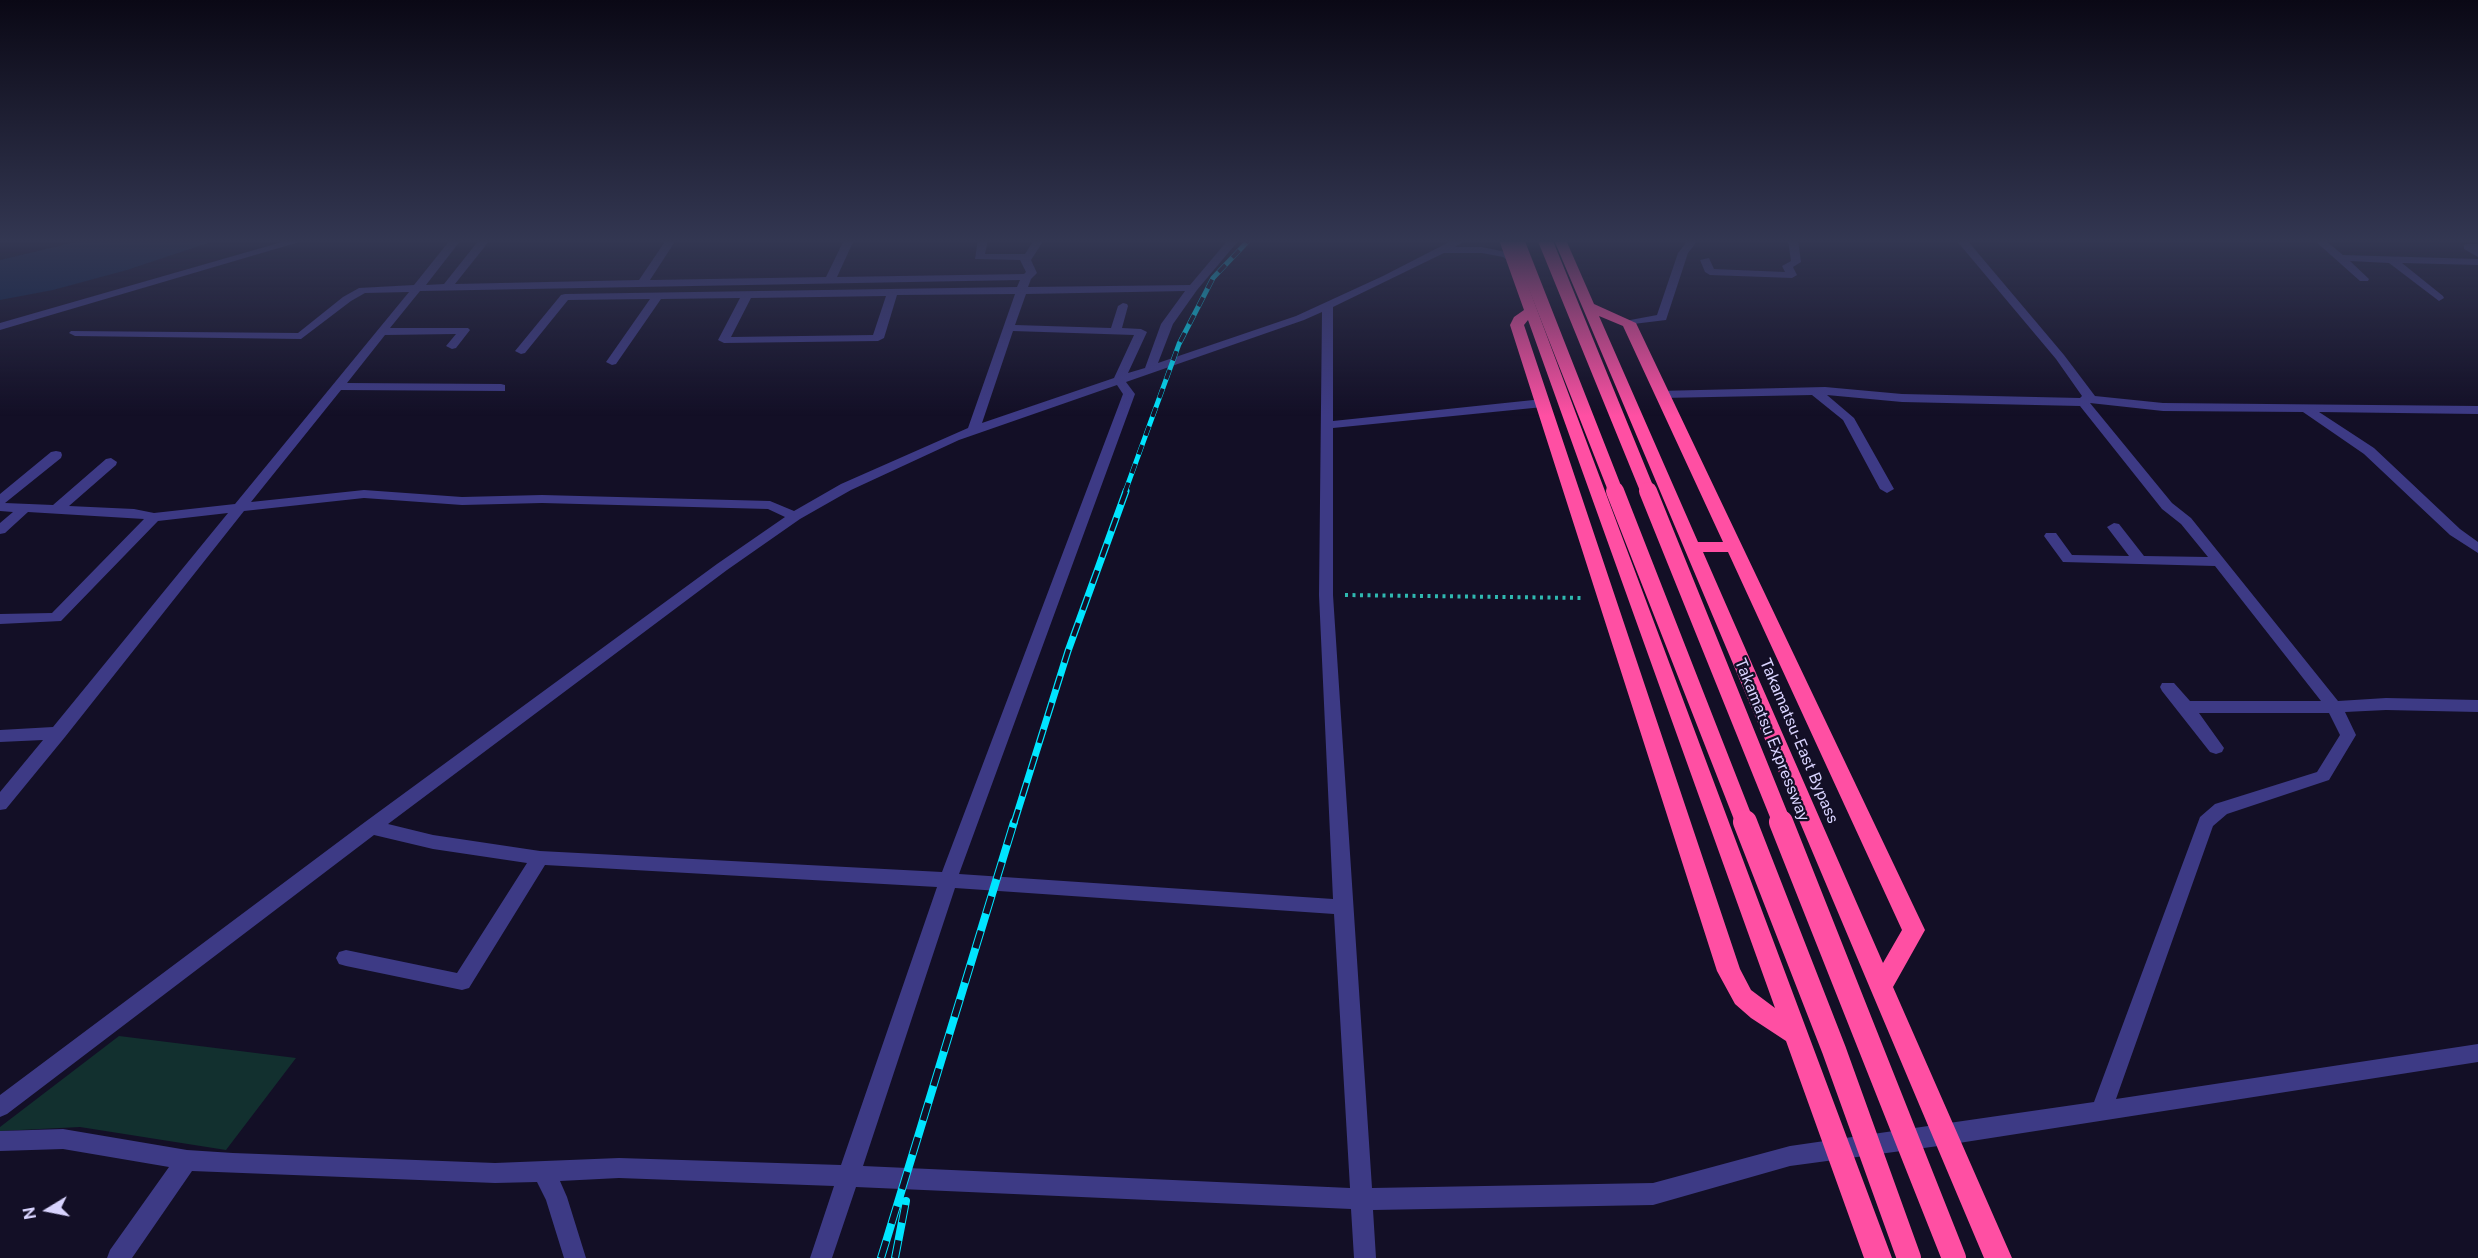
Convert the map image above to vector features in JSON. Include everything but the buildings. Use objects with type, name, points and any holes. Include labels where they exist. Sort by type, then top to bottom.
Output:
[{"type":"highway","points":[[1528,299],[1878,1258]]},
{"type":"highway","points":[[1534,299],[1804,973],[1909,1258]]},
{"type":"highway","name":"Takamatsu Expressway","points":[[1569,299],[1711,645],[1954,1258]]},
{"type":"highway","name":"Takamatsu-East Bypass","points":[[1585,299],[1998,1258]]},
{"type":"highway","points":[[1589,307],[1629,322],[1914,930],[1882,986]]},
{"type":"highway","points":[[1531,311],[1519,320],[1517,325],[1729,970],[1743,997],[1759,1011],[1797,1035]]},
{"type":"highway","points":[[1693,547],[1736,547]]},
{"type":"street","points":[[0,327],[98,299]]},
{"type":"street","points":[[75,333],[301,336],[348,299]]},
{"type":"street","points":[[0,804],[408,299]]},
{"type":"street","points":[[521,351],[564,299]]},
{"type":"street","points":[[612,362],[656,299]]},
{"type":"street","points":[[745,299],[724,340],[878,338],[890,299]]},
{"type":"street","points":[[974,430],[1019,299]]},
{"type":"street","points":[[1150,369],[1167,324],[1185,299]]},
{"type":"street","points":[[0,1107],[371,827],[795,516],[846,487],[902,460],[974,430],[1300,318],[1343,299]]},
{"type":"street","points":[[1629,322],[1662,318],[1668,299]]},
{"type":"street","points":[[2011,299],[2060,357],[2089,397],[2085,400]]},
{"type":"street","points":[[1116,331],[1123,306]]},
{"type":"street","points":[[1328,306],[1326,595],[1365,1258]]},
{"type":"street","points":[[1009,328],[1141,332],[1119,380]]},
{"type":"street","points":[[381,332],[464,330],[452,346]]},
{"type":"street","points":[[821,1258],[948,880],[1129,394],[1119,380]]},
{"type":"street","points":[[338,386],[501,388]]},
{"type":"street","points":[[1815,391],[1848,418],[1887,489]]},
{"type":"street","points":[[1662,394],[1815,391],[1902,398],[2085,400],[2163,407],[2478,410]]},
{"type":"street","points":[[2085,400],[2167,506],[2186,521],[2334,707],[2348,735],[2323,776],[2221,809],[2206,822],[2102,1110]]},
{"type":"street","points":[[1326,425],[1543,403]]},
{"type":"street","points":[[2308,410],[2369,451],[2455,532],[2478,549]]},
{"type":"street","points":[[0,501],[56,455]]},
{"type":"street","points":[[55,511],[111,462]]},
{"type":"street","points":[[0,507],[134,513],[154,517],[237,510],[364,494],[462,501],[542,499],[770,506],[795,516]]},
{"type":"street","points":[[0,530],[24,509]]},
{"type":"street","points":[[0,619],[56,618],[154,517]]},
{"type":"street","points":[[2114,527],[2140,561]]},
{"type":"street","points":[[2051,536],[2068,559],[2219,562]]},
{"type":"street","points":[[2168,687],[2216,748]]},
{"type":"street","points":[[2186,707],[2334,707],[2386,704],[2478,706]]},
{"type":"street","points":[[0,736],[59,733]]},
{"type":"street","points":[[371,827],[433,842],[540,858],[948,880],[1343,907]]},
{"type":"street","points":[[346,957],[462,982],[540,858]]},
{"type":"street","points":[[0,1141],[63,1139],[188,1160],[495,1173],[619,1168],[1363,1199],[1653,1194],[1790,1156],[1838,1148],[1946,1136],[2478,1053]]},
{"type":"street","points":[[118,1258],[188,1160]]},
{"type":"street","points":[[543,1172],[556,1197],[575,1258]]},
{"type":"path","points":[[1326,595],[1587,598]]},
{"type":"green space","points":[[119,1036],[296,1058],[226,1150],[80,1127],[0,1131],[0,1127]]},
{"type":"railway","points":[[1125,492],[1179,344],[1202,299]]},
{"type":"railway","points":[[1014,823],[1068,651],[1126,491]]},
{"type":"railway","points":[[881,1258],[1014,822]]},
{"type":"railway","points":[[895,1258],[906,1201]]}]
